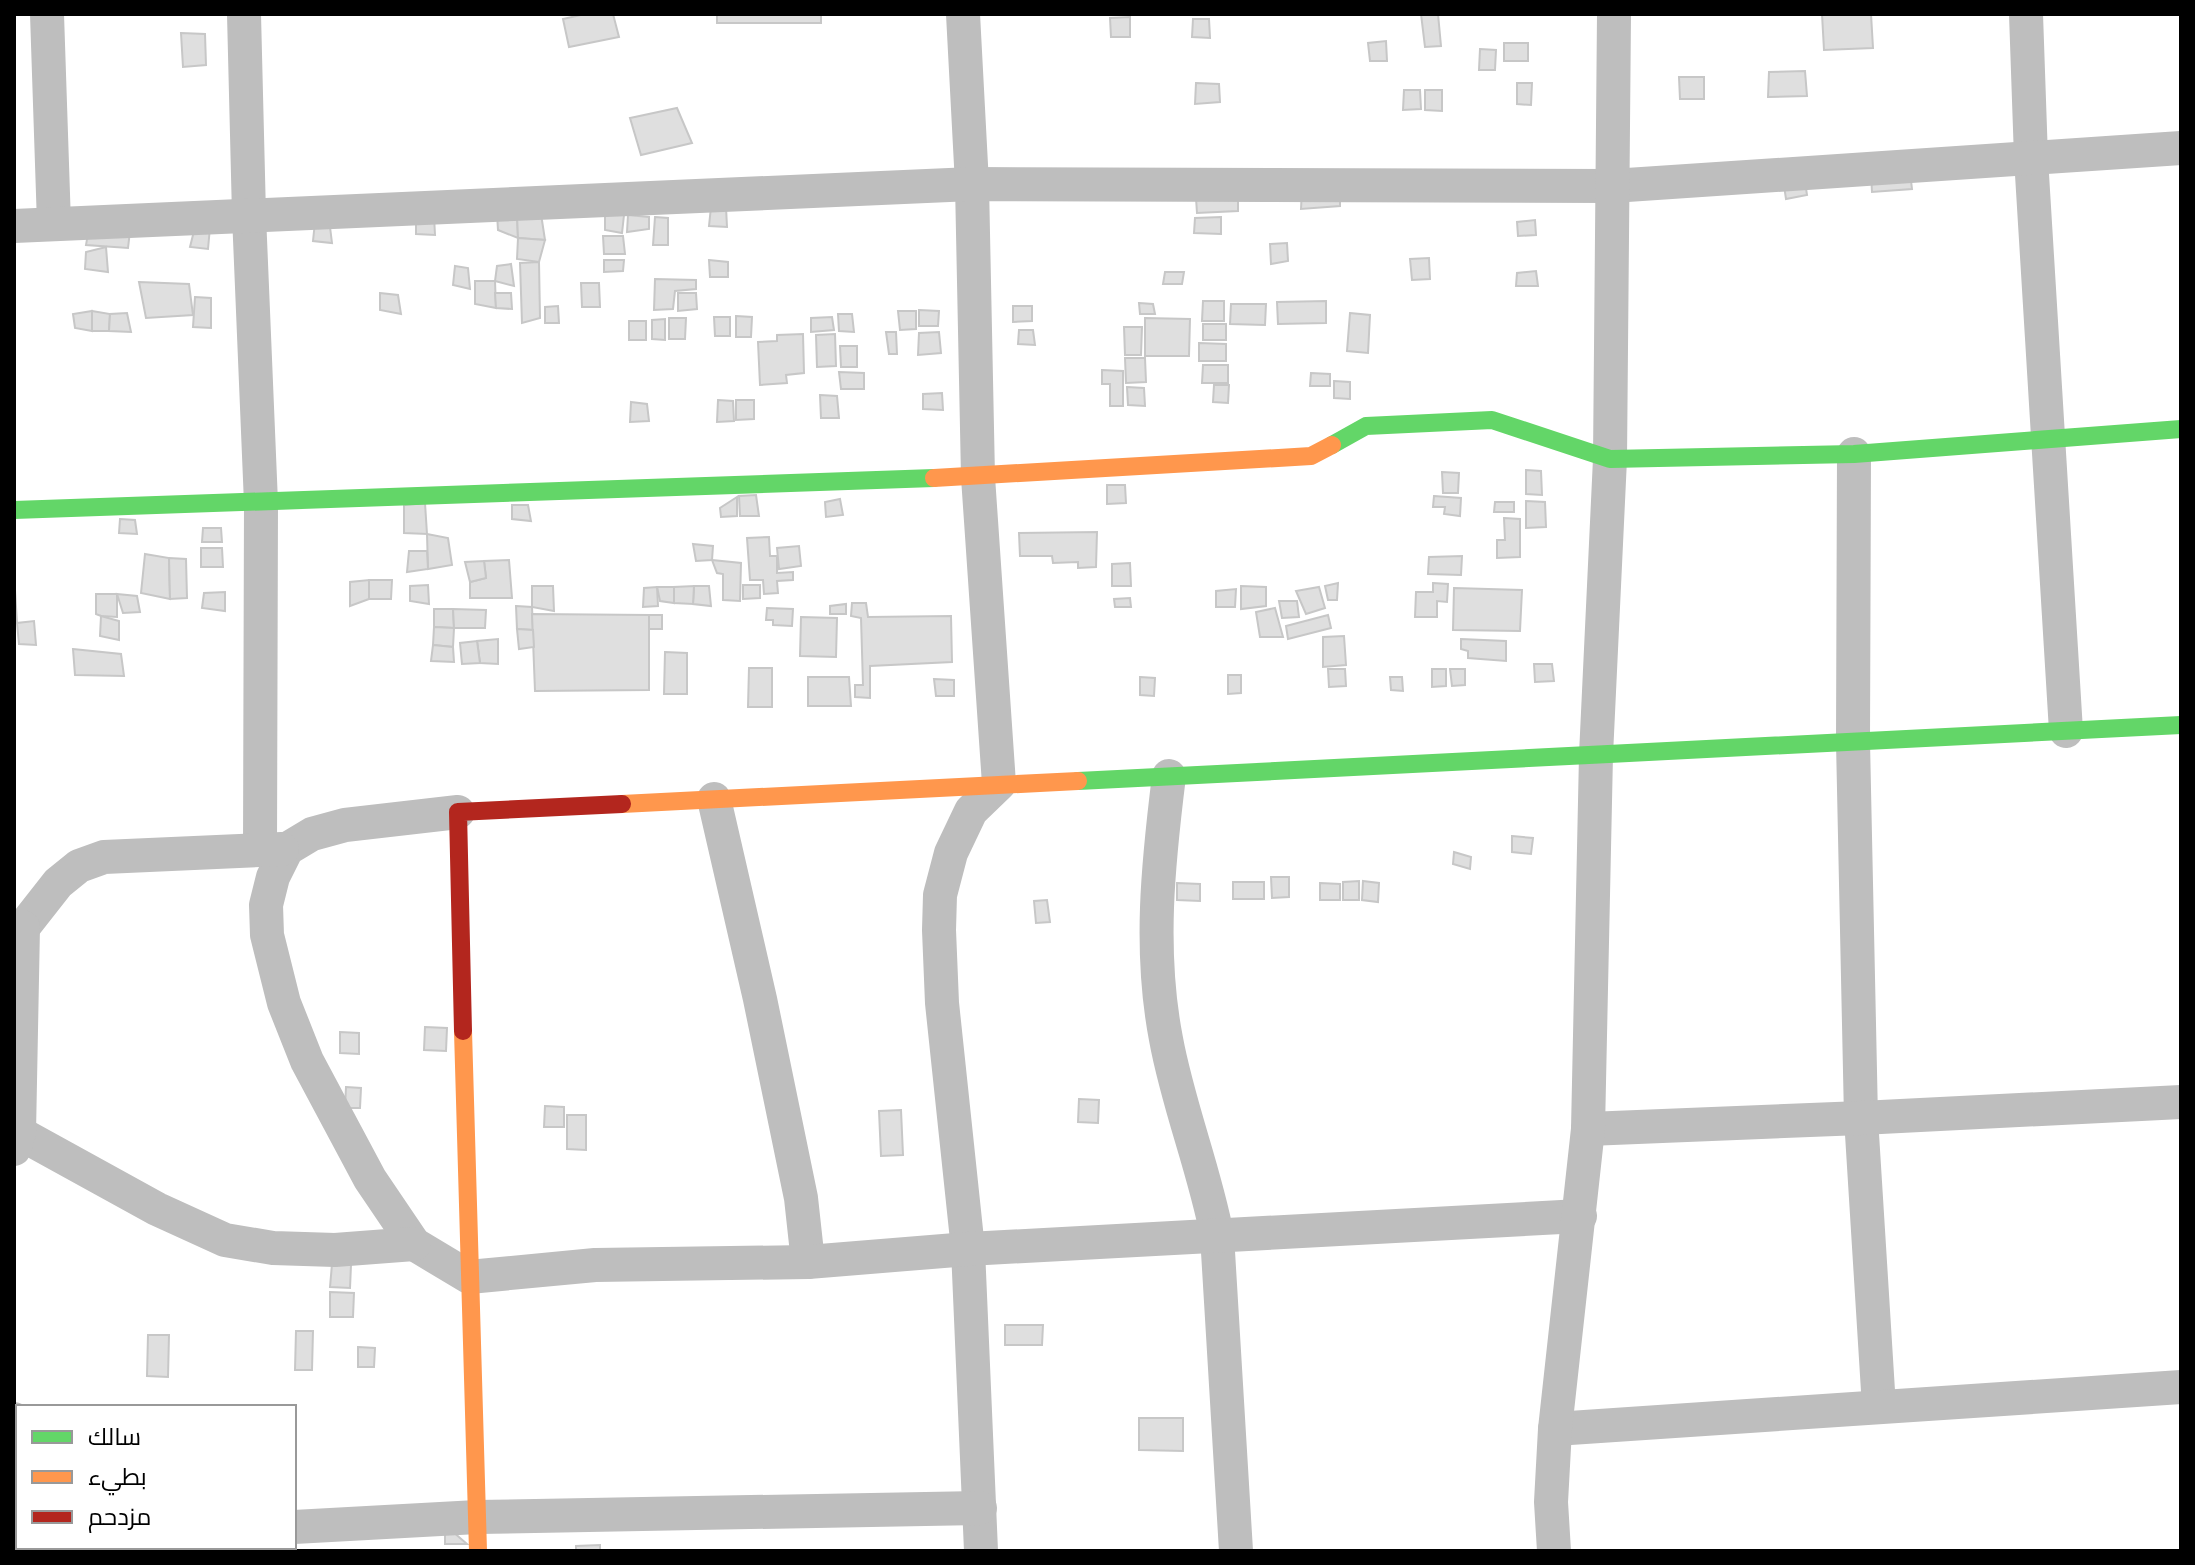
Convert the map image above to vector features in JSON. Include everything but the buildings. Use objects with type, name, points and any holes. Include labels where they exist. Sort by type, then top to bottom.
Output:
[{"type":"street","points":[[47,14],[54,224]]},
{"type":"street","points":[[244,14],[273,849],[273,877],[266,905],[267,935],[284,1003],[307,1061],[370,1179],[414,1244],[469,1277],[595,1265],[808,1262],[968,1249],[1580,1216]]},
{"type":"street","points":[[963,14],[972,184],[978,477],[999,784],[971,811],[951,853],[940,895],[942,1003],[968,1249],[981,1551]]},
{"type":"street","points":[[1554,1551],[1551,1502],[1555,1429],[1588,1129],[1596,755],[1610,459],[1614,14]]},
{"type":"street","points":[[2026,14],[2031,158],[2066,731]]},
{"type":"street","points":[[14,226],[972,184],[1612,186],[2181,148]]},
{"type":"street","points":[[14,510],[978,477],[1311,456],[1366,426],[1492,420],[1610,459],[1854,454],[2181,429]]},
{"type":"street","points":[[1854,454],[1853,742],[1861,1118],[1879,1407]]},
{"type":"street","points":[[414,1244],[335,1250],[273,1248],[225,1240],[17,1141],[19,933],[58,883],[79,866],[104,857],[273,849],[345,825],[458,812],[2181,725]]},
{"type":"street","points":[[1169,776],[1157,874],[1155,924],[1160,994],[1176,1086],[1208,1186],[1217,1235],[1236,1551]]},
{"type":"street","points":[[714,799],[801,1198],[808,1262]]},
{"type":"street","points":[[458,812],[478,1551]]},
{"type":"street","points":[[1588,1129],[2181,1102]]},
{"type":"street","points":[[1555,1429],[2181,1387]]},
{"type":"street","points":[[308,1535],[477,1517],[980,1508]]},
{"type":"traffic: fast","points":[[1332,445],[1366,426],[1492,420],[1610,459],[1854,454],[2181,429]]},
{"type":"traffic: fast","points":[[14,510],[934,478]]},
{"type":"traffic: fast","points":[[1078,781],[2181,725]]},
{"type":"traffic: slow","points":[[934,478],[1311,456],[1332,445]]},
{"type":"traffic: slow","points":[[622,804],[1078,781]]},
{"type":"traffic: slow","points":[[463,1031],[478,1551]]},
{"type":"traffic: jam","points":[[463,1031],[458,812],[622,804]]}]
